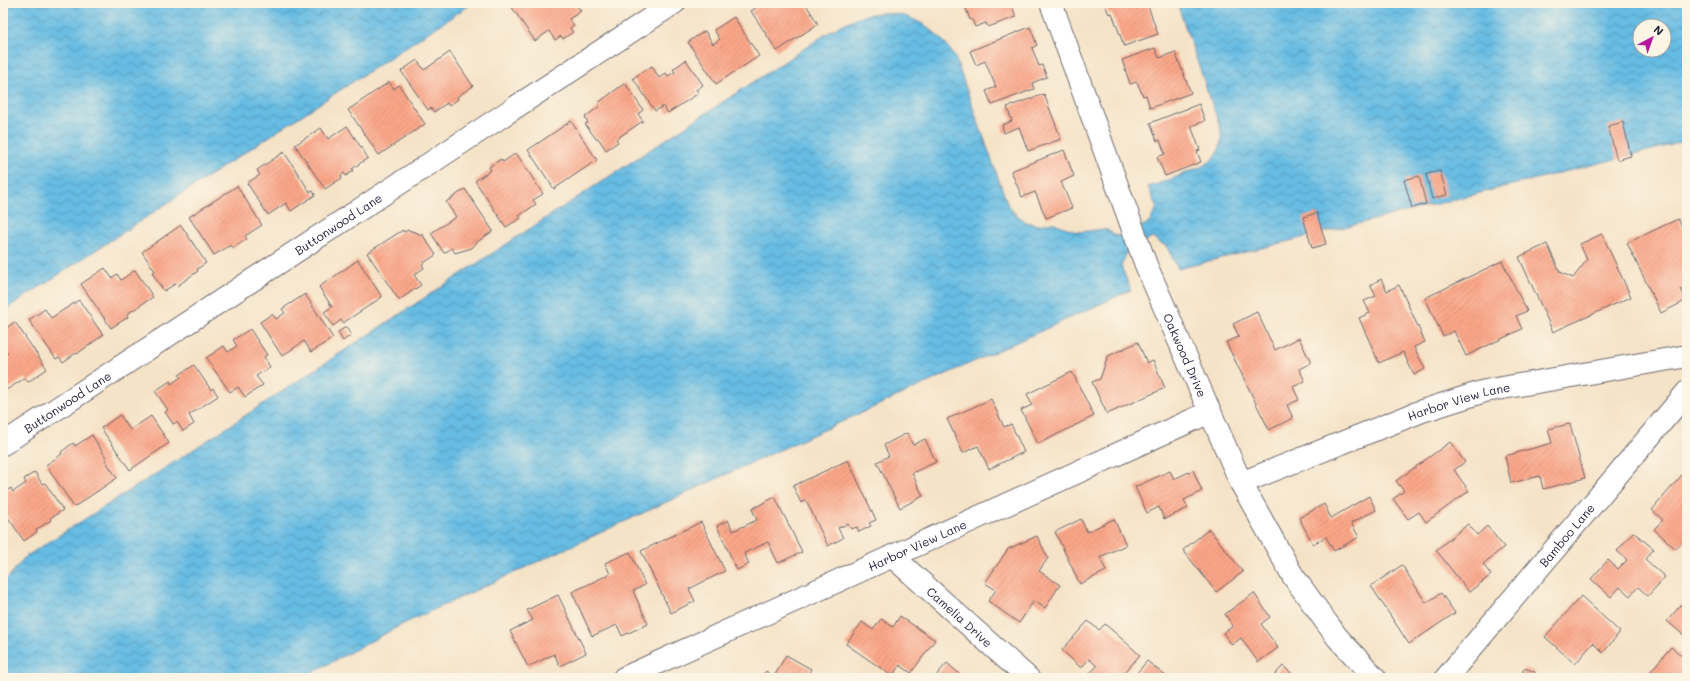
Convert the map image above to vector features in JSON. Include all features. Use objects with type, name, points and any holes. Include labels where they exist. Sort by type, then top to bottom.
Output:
[{"type":"street","name":"Buttonwood Lane","points":[[3,444],[674,3]]},
{"type":"street","name":"Oakwood Drive","points":[[1051,3],[1146,265],[1241,483],[1293,576],[1337,637],[1375,678]]},
{"type":"street","name":"Harbor View Lane","points":[[1241,483],[1422,411],[1485,391],[1687,356]]},
{"type":"street","name":"Bamboo Lane","points":[[1446,678],[1687,392]]},
{"type":"street","name":"Harbor View Lane","points":[[624,678],[658,672],[892,556],[1210,412]]},
{"type":"street","name":"Camelia Drive","points":[[892,556],[1028,678]]},
{"type":"water","points":[[3,3],[473,3],[3,311]]},
{"type":"water","points":[[1177,3],[1687,3],[1687,141],[1178,269],[1167,247],[1153,238],[1129,247],[1121,266],[1131,290],[403,624],[302,678],[3,678],[3,584],[25,557],[176,461],[821,37],[852,20],[874,13],[903,15],[916,20],[928,28],[949,48],[956,60],[1007,203],[1013,212],[1026,222],[1038,225],[1052,222],[1077,232],[1105,229],[1117,236],[1149,223],[1157,208],[1148,187],[1194,170],[1208,163],[1217,154],[1221,140],[1221,130]]},
{"type":"building","points":[[516,3],[575,3],[581,11],[569,19],[574,25],[570,28],[573,32],[563,39],[561,36],[555,40],[549,31],[535,41],[511,6]]},
{"type":"building","points":[[763,3],[805,3],[818,24],[777,51],[751,11]]},
{"type":"building","points":[[964,3],[1011,3],[1016,17],[988,27],[986,23],[975,27],[972,19],[970,20]]},
{"type":"building","points":[[1104,3],[1147,3],[1158,34],[1124,46],[1112,13],[1109,14]]},
{"type":"building","points":[[734,17],[759,56],[716,84],[688,42],[705,31],[713,44],[720,39],[714,30]]},
{"type":"building","points":[[1030,27],[1037,45],[1032,48],[1039,66],[1042,65],[1047,77],[1032,83],[1034,89],[992,105],[986,91],[996,87],[985,61],[976,65],[970,51]]},
{"type":"building","points":[[1155,48],[1159,58],[1175,52],[1191,93],[1150,108],[1146,95],[1143,96],[1137,82],[1130,84],[1122,60]]},
{"type":"building","points":[[450,52],[473,86],[457,97],[458,99],[449,106],[447,103],[434,112],[431,108],[428,110],[401,71],[417,60],[424,70]]},
{"type":"building","points":[[686,60],[703,85],[696,90],[699,93],[668,113],[663,106],[655,111],[633,78],[652,66],[659,78],[666,73],[668,76],[675,72],[673,69]]},
{"type":"building","points":[[389,82],[394,89],[399,85],[425,124],[379,155],[348,110]]},
{"type":"building","points":[[625,83],[643,110],[638,114],[643,121],[616,139],[618,142],[606,150],[598,138],[596,139],[585,124],[588,123],[585,117],[600,106],[598,103]]},
{"type":"building","points":[[1044,94],[1061,139],[1028,151],[1019,127],[1004,133],[1002,125],[1012,121],[1007,107]]},
{"type":"building","points":[[1199,104],[1205,121],[1191,126],[1200,150],[1197,151],[1201,162],[1165,176],[1157,157],[1165,154],[1160,140],[1157,141],[1150,123]]},
{"type":"building","points":[[571,121],[597,160],[554,189],[528,150]]},
{"type":"building","points":[[1623,122],[1631,156],[1617,160],[1608,126]]},
{"type":"building","points":[[347,126],[368,158],[352,169],[354,170],[346,176],[344,173],[341,175],[342,178],[325,189],[295,145],[321,128],[328,139]]},
{"type":"building","points":[[1064,150],[1074,176],[1061,182],[1072,208],[1046,218],[1035,192],[1022,197],[1011,171]]},
{"type":"building","points":[[284,152],[310,192],[313,191],[315,195],[291,211],[286,203],[268,215],[247,183],[260,175],[257,170]]},
{"type":"building","points":[[516,153],[543,194],[533,200],[536,204],[519,216],[521,218],[506,227],[475,181],[491,170],[489,167],[501,159],[503,162]]},
{"type":"building","points":[[1440,171],[1447,195],[1432,199],[1426,174]]},
{"type":"building","points":[[1419,176],[1426,204],[1412,208],[1404,180]]},
{"type":"building","points":[[237,186],[262,225],[245,236],[247,239],[233,248],[231,245],[214,255],[189,217]]},
{"type":"building","points":[[465,189],[493,231],[477,242],[472,248],[455,253],[452,248],[444,253],[431,233],[456,217],[446,202]]},
{"type":"building","points":[[1317,213],[1326,244],[1312,248],[1303,217]]},
{"type":"building","points":[[1678,219],[1687,236],[1687,286],[1681,289],[1687,300],[1661,313],[1627,243]]},
{"type":"building","points":[[181,225],[206,263],[197,269],[198,271],[177,286],[175,284],[164,291],[152,273],[155,271],[142,252]]},
{"type":"building","points":[[403,230],[404,232],[408,230],[418,233],[420,236],[422,234],[436,255],[422,264],[424,268],[414,275],[421,285],[399,300],[367,253]]},
{"type":"building","points":[[1602,234],[1631,297],[1553,332],[1519,257],[1547,244],[1560,272],[1573,278],[1587,260],[1580,244]]},
{"type":"building","points":[[358,260],[382,297],[343,323],[341,320],[333,326],[324,312],[332,307],[319,287]]},
{"type":"building","points":[[1502,261],[1527,311],[1516,316],[1522,329],[1466,356],[1454,331],[1443,336],[1425,298]]},
{"type":"building","points":[[105,268],[112,278],[117,274],[121,280],[135,270],[153,297],[127,314],[128,317],[111,328],[81,284]]},
{"type":"building","points":[[1381,279],[1387,291],[1399,285],[1425,342],[1414,347],[1425,369],[1414,375],[1403,352],[1379,363],[1359,318],[1370,313],[1364,301],[1376,296],[1370,285]]},
{"type":"building","points":[[305,294],[333,338],[311,352],[304,341],[282,356],[260,322],[272,314],[276,319],[285,313],[282,309]]},
{"type":"building","points":[[79,300],[103,335],[77,354],[76,353],[63,362],[59,357],[56,359],[29,320],[45,309],[51,318]]},
{"type":"building","points":[[1257,312],[1275,350],[1299,338],[1311,363],[1299,369],[1305,381],[1293,387],[1299,400],[1287,405],[1293,418],[1269,430],[1226,342],[1239,337],[1233,324]]},
{"type":"building","points":[[15,322],[47,369],[28,382],[25,378],[3,392],[3,356],[8,353],[3,346],[3,330]]},
{"type":"building","points":[[346,327],[351,335],[343,341],[338,332]]},
{"type":"building","points":[[250,329],[267,355],[264,357],[270,367],[256,376],[263,385],[245,397],[238,387],[230,392],[206,358],[224,346],[228,352],[237,346],[233,340]]},
{"type":"building","points":[[1138,342],[1147,363],[1153,360],[1165,388],[1107,414],[1092,382],[1100,379],[1108,356]]},
{"type":"building","points":[[194,365],[211,390],[213,388],[218,396],[189,415],[194,424],[183,431],[177,422],[173,424],[165,412],[168,410],[155,391],[170,381],[171,384],[181,377],[179,375]]},
{"type":"building","points":[[1072,372],[1094,416],[1038,444],[1021,410],[1032,405],[1027,394]]},
{"type":"building","points":[[991,399],[1004,427],[1011,424],[1024,452],[989,469],[978,446],[963,453],[947,419]]},
{"type":"building","points":[[120,415],[130,430],[151,416],[169,443],[130,470],[101,428]]},
{"type":"building","points":[[1570,424],[1585,478],[1543,489],[1540,476],[1511,483],[1505,456],[1552,443],[1548,429]]},
{"type":"building","points":[[907,433],[913,445],[925,439],[936,462],[912,473],[923,496],[900,508],[877,462],[889,456],[884,445]]},
{"type":"building","points":[[92,435],[107,459],[105,460],[117,478],[74,507],[46,465],[62,454],[61,452],[73,443],[75,446]]},
{"type":"building","points":[[1450,442],[1465,462],[1454,470],[1469,491],[1426,522],[1419,512],[1408,519],[1393,499],[1404,491],[1396,481]]},
{"type":"building","points":[[848,460],[876,520],[869,523],[871,526],[859,532],[857,527],[851,529],[848,524],[838,528],[843,538],[828,546],[806,500],[801,503],[793,486]]},
{"type":"building","points":[[1687,469],[1687,537],[1676,549],[1654,529],[1663,520],[1652,510]]},
{"type":"building","points":[[1193,470],[1202,491],[1184,500],[1188,508],[1164,519],[1159,507],[1147,513],[1135,487],[1170,471],[1174,479]]},
{"type":"building","points":[[35,472],[42,484],[45,483],[63,510],[50,518],[51,520],[36,530],[37,532],[24,541],[3,510],[3,493],[11,488],[13,492],[26,483],[24,479]]},
{"type":"building","points":[[1369,496],[1376,510],[1351,523],[1359,537],[1334,551],[1326,537],[1313,544],[1299,518],[1324,504],[1331,518]]},
{"type":"building","points":[[775,497],[802,552],[778,563],[768,542],[744,553],[749,564],[737,570],[717,526],[728,520],[733,531],[757,520],[752,509]]},
{"type":"building","points":[[1081,519],[1087,532],[1114,519],[1126,545],[1100,557],[1106,571],[1080,584],[1055,532]]},
{"type":"building","points":[[701,522],[725,571],[689,589],[695,601],[671,613],[641,551]]},
{"type":"building","points":[[1468,524],[1477,535],[1487,526],[1504,547],[1483,564],[1491,575],[1469,592],[1436,550]]},
{"type":"building","points":[[1209,529],[1243,572],[1216,592],[1183,550]]},
{"type":"building","points":[[1633,532],[1654,549],[1645,559],[1665,577],[1648,596],[1638,587],[1630,596],[1620,587],[1611,597],[1591,579],[1608,560],[1618,569],[1627,560],[1617,551]]},
{"type":"building","points":[[1037,536],[1048,558],[1039,571],[1060,585],[1045,608],[1034,601],[1019,623],[988,601],[996,590],[985,583],[1008,549]]},
{"type":"building","points":[[630,552],[645,585],[633,591],[648,624],[622,636],[617,625],[592,636],[572,592],[610,574],[605,563]]},
{"type":"building","points":[[1402,565],[1426,603],[1441,593],[1455,613],[1409,644],[1371,586]]},
{"type":"building","points":[[1254,593],[1270,617],[1261,624],[1278,648],[1258,662],[1241,638],[1232,645],[1223,633],[1233,626],[1225,614]]},
{"type":"building","points":[[558,595],[586,653],[560,666],[554,654],[528,667],[510,631],[533,620],[527,610]]},
{"type":"building","points":[[1581,596],[1620,632],[1603,653],[1593,643],[1575,664],[1545,637]]},
{"type":"building","points":[[1687,598],[1687,638],[1667,621]]},
{"type":"building","points":[[900,616],[935,640],[911,673],[900,665],[892,676],[846,644],[862,622],[873,630],[881,619],[893,627]]},
{"type":"building","points":[[1088,621],[1099,630],[1105,624],[1140,655],[1120,678],[1094,678],[1089,674],[1097,666],[1089,659],[1081,668],[1062,650]]},
{"type":"building","points":[[1671,647],[1687,660],[1687,675],[1685,678],[1645,678]]},
{"type":"building","points":[[786,655],[811,669],[806,678],[762,678],[766,671],[774,677]]},
{"type":"building","points":[[1147,661],[1168,678],[1133,678]]},
{"type":"building","points":[[947,663],[964,678],[934,678]]},
{"type":"building","points":[[1283,666],[1297,678],[1272,678]]},
{"type":"building","points":[[1524,668],[1535,672],[1533,678],[1521,678]]}]
